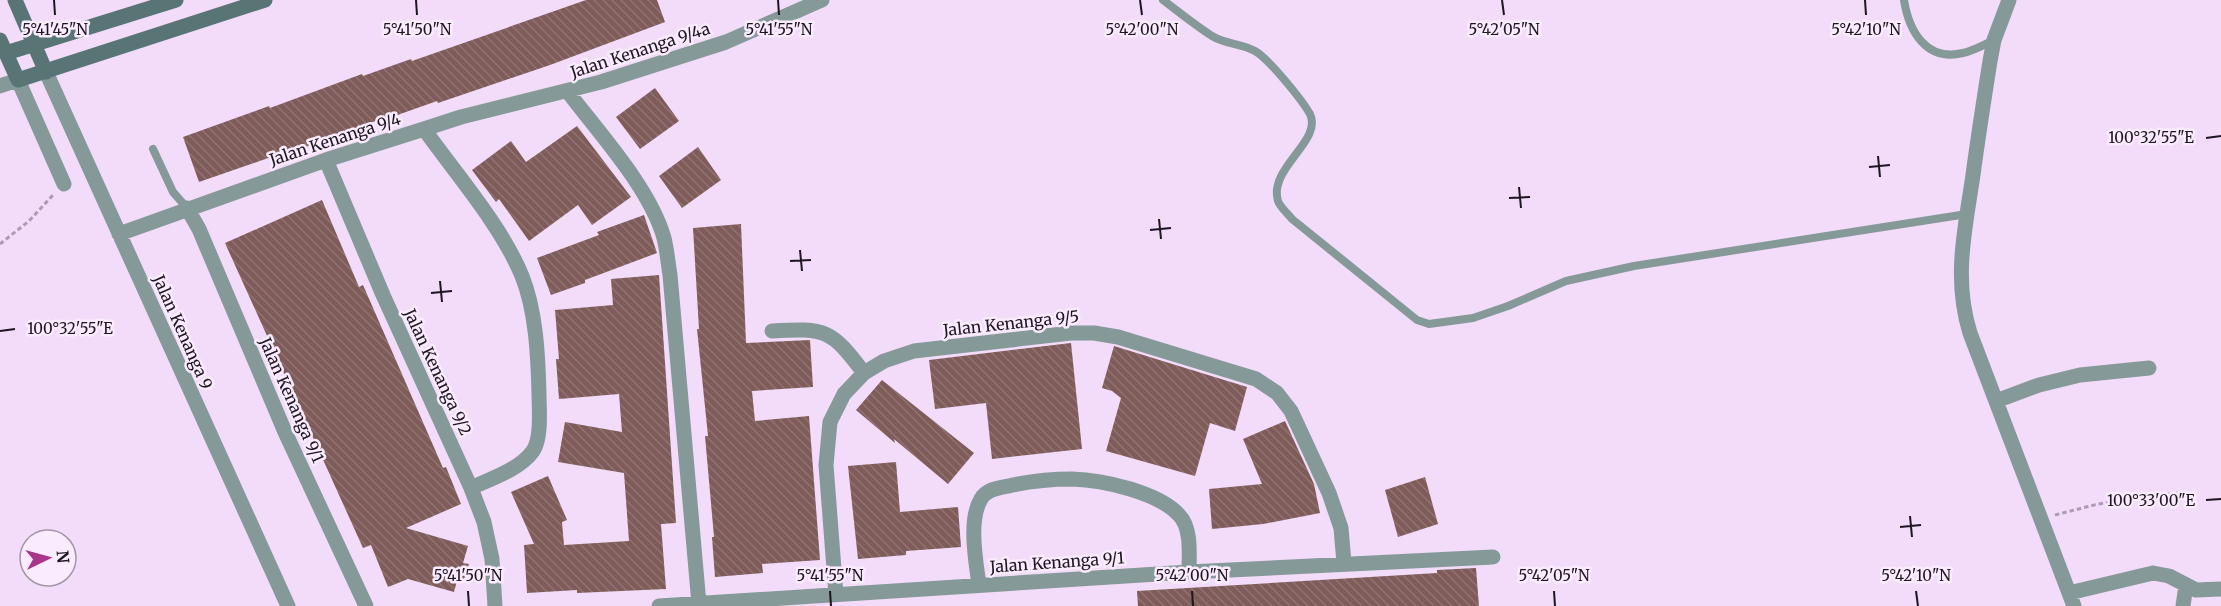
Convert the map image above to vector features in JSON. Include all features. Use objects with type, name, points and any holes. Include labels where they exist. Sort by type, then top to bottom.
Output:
[{"type":"street","points":[[15,0],[46,72]]},
{"type":"street","points":[[64,184],[18,80],[2,50],[34,44],[176,0]]},
{"type":"street","points":[[0,86],[265,0]]},
{"type":"street","name":"Jalan Kenanga 9/4a","points":[[568,92],[726,42],[822,0]]},
{"type":"street","points":[[2009,0],[1994,40],[1966,214],[1961,255],[1960,289],[1963,310],[2071,599],[2153,573],[2169,576],[2196,590],[2221,589]]},
{"type":"street","name":"Jalan Kenanga 9","points":[[46,72],[288,606]]},
{"type":"street","points":[[568,92],[633,177],[650,204],[663,237],[670,275],[699,604]]},
{"type":"street","name":"Jalan Kenanga 9/4","points":[[119,234],[326,160],[424,129],[472,114],[568,92]]},
{"type":"street","points":[[424,129],[499,233],[522,277],[533,318],[540,422],[535,449],[520,464],[471,488]]},
{"type":"street","name":"Jalan Kenanga 9/2","points":[[326,160],[484,522],[490,550],[495,606]]},
{"type":"street","name":"Jalan Kenanga 9/1","points":[[187,208],[199,229],[285,432],[366,606]]},
{"type":"street","points":[[772,331],[809,329],[826,334],[843,346],[864,373]]},
{"type":"street","name":"Jalan Kenanga 9/5","points":[[836,595],[826,465],[830,422],[844,394],[864,373],[884,361],[914,351],[1071,333],[1094,333],[1118,337],[1256,379],[1277,393],[1291,411],[1335,510],[1341,528],[1344,563]]},
{"type":"street","points":[[1996,401],[2039,385],[2080,375],[2149,368]]},
{"type":"street","points":[[979,585],[974,530],[975,512],[981,498],[991,490],[1033,481],[1073,479],[1120,487],[1164,501],[1181,516],[1188,536],[1190,572]]},
{"type":"street","name":"Jalan Kenanga 9/1","points":[[659,606],[1190,572],[1494,557]]},
{"type":"street","points":[[2184,606],[2186,585]]},
{"type":"lane","points":[[1163,0],[1214,37],[1254,50],[1265,59],[1301,102],[1311,116],[1311,134],[1281,176],[1277,192],[1278,202],[1292,219],[1417,320],[1429,324],[1473,318],[1566,281],[1634,266],[1966,214]]},
{"type":"lane","points":[[1904,0],[1913,33],[1924,45],[1939,53],[1964,53],[1994,40]]},
{"type":"lane","points":[[153,149],[173,192],[187,208]]},
{"type":"path","points":[[0,244],[28,221],[64,184]]},
{"type":"path","points":[[2042,519],[2098,504],[2185,492]]},
{"type":"building","points":[[586,0],[657,0],[665,22],[550,65],[438,103],[437,101],[389,118],[389,116],[295,151],[294,149],[199,182],[183,137],[362,74],[363,76],[411,59],[412,61]]},
{"type":"building","points":[[655,88],[679,121],[640,149],[616,117]]},
{"type":"building","points":[[577,126],[631,197],[592,225],[578,205],[529,241],[499,199],[496,202],[472,170],[511,141],[526,162]]},
{"type":"building","points":[[698,147],[721,180],[682,208],[659,176]]},
{"type":"building","points":[[322,200],[359,287],[363,285],[461,504],[406,528],[468,546],[463,563],[469,564],[464,579],[458,577],[454,592],[408,579],[388,587],[371,545],[363,548],[225,243]]},
{"type":"building","points":[[644,215],[657,253],[551,295],[537,258]]},
{"type":"building","points":[[741,224],[746,343],[810,340],[813,387],[752,391],[755,421],[809,416],[820,560],[762,564],[763,573],[715,577],[712,537],[714,537],[705,436],[708,436],[697,329],[699,329],[693,228]]},
{"type":"building","points":[[659,275],[676,523],[661,524],[666,589],[527,593],[524,545],[534,544],[511,492],[548,476],[567,520],[562,522],[564,545],[629,541],[624,473],[558,462],[565,422],[622,432],[619,394],[559,399],[555,310],[613,305],[611,279]]},
{"type":"building","points":[[1071,343],[1082,449],[992,459],[986,403],[935,409],[929,360]]},
{"type":"building","points":[[1114,346],[1247,387],[1235,431],[1210,423],[1195,476],[1106,451],[1121,398],[1112,391],[1102,388]]},
{"type":"building","points":[[882,380],[974,453],[948,484],[856,410]]},
{"type":"building","points":[[1285,421],[1314,484],[1320,513],[1263,524],[1212,529],[1209,489],[1262,484],[1243,439]]},
{"type":"building","points":[[896,462],[900,512],[958,507],[961,547],[906,551],[906,555],[858,559],[848,466]]},
{"type":"building","points":[[1425,477],[1438,524],[1398,537],[1385,490]]},
{"type":"building","points":[[1476,568],[1479,606],[1138,606],[1137,591],[1437,573],[1437,570]]}]
